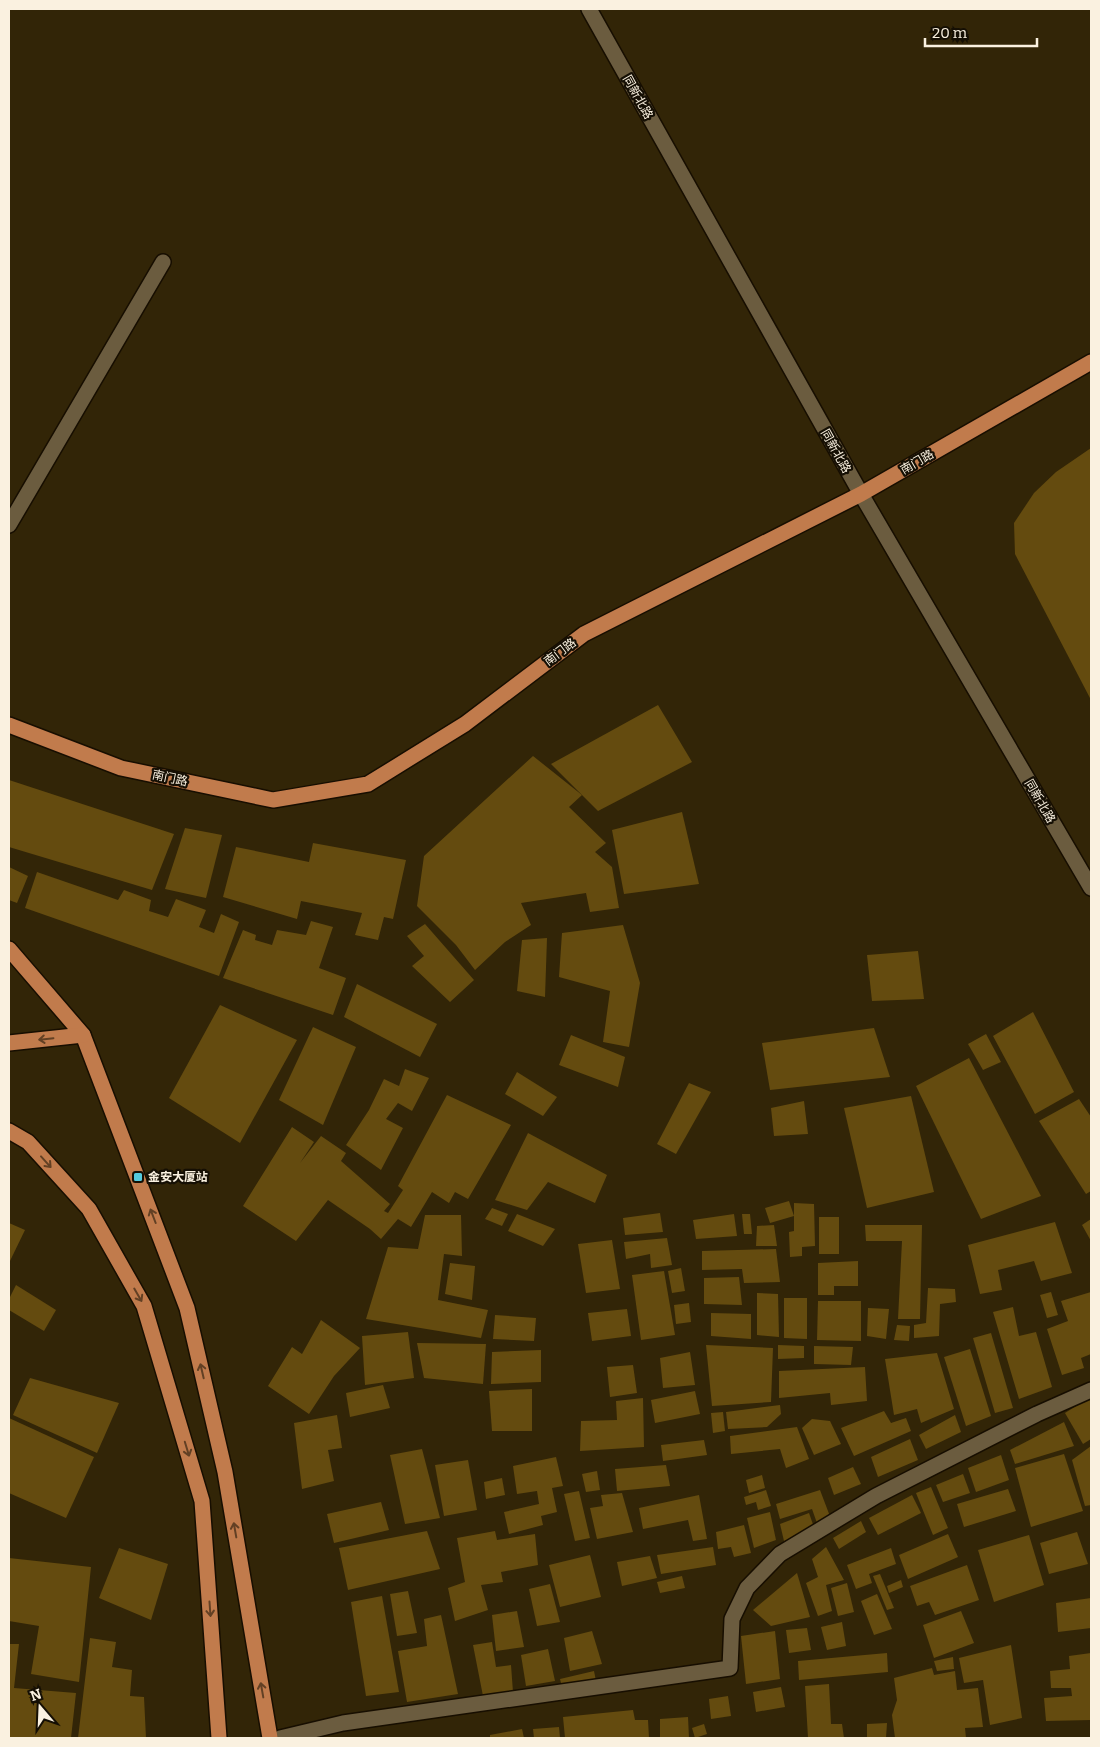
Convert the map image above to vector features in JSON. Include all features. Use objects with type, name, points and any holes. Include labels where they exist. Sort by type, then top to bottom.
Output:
[{"type":"main road","name":"南门路","points":[[9,725],[122,768],[273,800],[368,784],[465,724],[584,634],[861,494],[1091,362]]},
{"type":"main road","points":[[9,949],[83,1035],[188,1308],[225,1472],[270,1738]]},
{"type":"main road","points":[[9,1043],[83,1035]]},
{"type":"main road","points":[[9,1131],[28,1142],[89,1209],[144,1306],[202,1501],[219,1738]]},
{"type":"street","name":"同新北路","points":[[589,9],[861,494],[1091,888]]},
{"type":"street","points":[[9,525],[163,262]]},
{"type":"street","points":[[280,1738],[343,1724],[730,1668],[732,1620],[747,1588],[780,1554],[876,1496],[1037,1414],[1091,1390]]},
{"type":"building","points":[[1091,448],[1091,700],[1015,554],[1014,523],[1034,493],[1056,472]]},
{"type":"building","points":[[658,705],[692,762],[598,811],[551,764]]},
{"type":"building","points":[[533,756],[582,795],[569,807],[606,843],[595,852],[612,867],[619,908],[590,912],[586,893],[521,903],[531,925],[505,942],[475,970],[456,945],[417,906],[424,856]]},
{"type":"building","points":[[9,780],[174,834],[152,890],[9,847]]},
{"type":"building","points":[[682,812],[699,884],[624,894],[612,830]]},
{"type":"building","points":[[185,828],[222,835],[206,898],[165,889]]},
{"type":"building","points":[[313,843],[406,860],[393,919],[384,917],[378,940],[355,935],[362,913],[301,901],[297,919],[223,897],[236,847],[309,862]]},
{"type":"building","points":[[9,867],[28,876],[17,903],[9,900]]},
{"type":"building","points":[[37,872],[118,900],[124,890],[151,900],[149,911],[168,917],[176,899],[206,910],[199,927],[214,933],[221,914],[239,922],[219,976],[25,908]]},
{"type":"building","points":[[311,921],[333,927],[319,968],[346,978],[333,1015],[223,978],[243,930],[256,935],[255,940],[272,945],[277,930],[306,935]]},
{"type":"building","points":[[425,924],[474,980],[450,1002],[412,966],[424,956],[407,936]]},
{"type":"building","points":[[623,925],[640,983],[629,1047],[603,1042],[610,991],[559,977],[562,933]]},
{"type":"building","points":[[547,938],[545,997],[517,991],[522,940]]},
{"type":"building","points":[[918,951],[924,999],[872,1001],[867,955]]},
{"type":"building","points":[[357,984],[437,1024],[420,1057],[344,1017]]},
{"type":"building","points":[[220,1005],[297,1040],[240,1143],[169,1098]]},
{"type":"building","points":[[1033,1012],[1074,1092],[1035,1114],[993,1036]]},
{"type":"building","points":[[313,1027],[356,1047],[323,1125],[279,1100]]},
{"type":"building","points":[[874,1028],[890,1077],[770,1090],[762,1043]]},
{"type":"building","points":[[986,1034],[1001,1062],[983,1070],[968,1044]]},
{"type":"building","points":[[571,1035],[625,1057],[618,1087],[559,1065]]},
{"type":"building","points":[[969,1058],[1041,1196],[981,1219],[916,1086]]},
{"type":"building","points":[[405,1069],[429,1078],[412,1111],[398,1103],[386,1119],[403,1128],[381,1170],[346,1145],[369,1110],[384,1079],[399,1086]]},
{"type":"building","points":[[517,1072],[557,1097],[543,1116],[505,1094]]},
{"type":"building","points":[[689,1083],[711,1092],[676,1154],[657,1144]]},
{"type":"building","points":[[447,1095],[511,1125],[468,1199],[455,1192],[449,1203],[432,1192],[411,1227],[398,1219],[381,1239],[370,1229],[328,1200],[296,1241],[243,1206],[292,1127],[314,1142],[300,1163],[321,1136],[346,1153],[341,1161],[390,1204],[384,1211],[388,1213],[403,1190],[398,1186]]},
{"type":"building","points":[[911,1096],[934,1192],[867,1208],[844,1108]]},
{"type":"building","points":[[1079,1099],[1091,1117],[1091,1191],[1086,1194],[1039,1121]]},
{"type":"building","points":[[804,1101],[808,1134],[774,1136],[771,1108]]},
{"type":"building","points":[[528,1133],[607,1175],[595,1203],[548,1182],[527,1210],[495,1200]]},
{"type":"building","points":[[789,1201],[794,1216],[770,1223],[765,1208]]},
{"type":"building","points":[[794,1203],[814,1204],[815,1246],[802,1247],[802,1256],[790,1257],[789,1232],[794,1231]]},
{"type":"building","points":[[492,1208],[508,1214],[502,1226],[485,1219]]},
{"type":"building","points":[[660,1213],[663,1232],[625,1235],[623,1218]]},
{"type":"building","points":[[517,1214],[555,1229],[543,1246],[508,1231]]},
{"type":"building","points":[[734,1214],[737,1236],[696,1239],[693,1220]]},
{"type":"building","points":[[742,1214],[750,1214],[752,1234],[744,1234]]},
{"type":"building","points":[[425,1215],[461,1215],[462,1256],[444,1254],[438,1300],[488,1310],[481,1338],[366,1319],[388,1247],[418,1249]]},
{"type":"building","points":[[819,1217],[839,1217],[839,1254],[819,1254]]},
{"type":"building","points":[[1091,1219],[1091,1241],[1082,1225]]},
{"type":"building","points":[[1055,1222],[1072,1273],[1041,1281],[1034,1261],[998,1270],[1002,1290],[980,1294],[968,1245]]},
{"type":"building","points":[[9,1223],[25,1230],[9,1263]]},
{"type":"building","points":[[774,1225],[777,1246],[756,1246],[757,1226]]},
{"type":"building","points":[[865,1225],[922,1225],[920,1319],[898,1319],[902,1241],[866,1241]]},
{"type":"building","points":[[667,1238],[672,1265],[651,1268],[650,1254],[626,1259],[624,1242]]},
{"type":"building","points":[[612,1240],[620,1289],[586,1293],[578,1244]]},
{"type":"building","points":[[776,1249],[780,1282],[744,1283],[742,1269],[702,1270],[702,1251]]},
{"type":"building","points":[[858,1261],[858,1286],[834,1286],[834,1295],[818,1295],[818,1263]]},
{"type":"building","points":[[450,1263],[475,1266],[472,1300],[445,1294]]},
{"type":"building","points":[[681,1268],[685,1291],[672,1293],[668,1271]]},
{"type":"building","points":[[664,1271],[675,1335],[641,1340],[632,1275]]},
{"type":"building","points":[[739,1277],[742,1305],[704,1304],[704,1278]]},
{"type":"building","points":[[16,1285],[56,1310],[44,1331],[9,1310],[9,1299]]},
{"type":"building","points":[[928,1288],[955,1289],[956,1302],[940,1304],[939,1336],[914,1338],[914,1325],[926,1323]]},
{"type":"building","points":[[1051,1292],[1058,1315],[1047,1318],[1040,1295]]},
{"type":"building","points":[[1091,1292],[1091,1354],[1081,1358],[1084,1368],[1062,1375],[1047,1329],[1068,1321],[1061,1301]]},
{"type":"building","points":[[757,1293],[778,1294],[779,1337],[757,1335]]},
{"type":"building","points":[[784,1298],[807,1298],[807,1339],[784,1338]]},
{"type":"building","points":[[818,1301],[861,1301],[861,1341],[817,1340]]},
{"type":"building","points":[[689,1303],[691,1322],[676,1324],[674,1305]]},
{"type":"building","points":[[1013,1307],[1019,1336],[1036,1332],[1052,1387],[1019,1399],[993,1312]]},
{"type":"building","points":[[868,1308],[889,1309],[886,1339],[867,1336]]},
{"type":"building","points":[[627,1309],[631,1336],[592,1341],[588,1313]]},
{"type":"building","points":[[711,1313],[751,1314],[751,1339],[711,1336]]},
{"type":"building","points":[[495,1315],[536,1318],[534,1341],[493,1339]]},
{"type":"building","points":[[321,1320],[360,1348],[334,1376],[309,1414],[268,1386],[292,1347],[302,1354]]},
{"type":"building","points":[[897,1325],[910,1326],[909,1341],[894,1340]]},
{"type":"building","points":[[408,1332],[414,1378],[365,1385],[362,1336]]},
{"type":"building","points":[[991,1333],[1013,1408],[995,1413],[973,1338]]},
{"type":"building","points":[[417,1343],[486,1344],[483,1384],[424,1378]]},
{"type":"building","points":[[706,1345],[773,1348],[771,1402],[712,1406]]},
{"type":"building","points":[[778,1345],[804,1346],[804,1358],[778,1359]]},
{"type":"building","points":[[814,1346],[853,1347],[851,1365],[814,1364]]},
{"type":"building","points":[[970,1349],[991,1416],[966,1426],[944,1357]]},
{"type":"building","points":[[541,1350],[541,1382],[491,1384],[492,1352]]},
{"type":"building","points":[[690,1352],[695,1385],[663,1388],[660,1358]]},
{"type":"building","points":[[937,1353],[954,1409],[921,1423],[917,1409],[894,1415],[885,1359]]},
{"type":"building","points":[[633,1365],[637,1393],[610,1397],[607,1367]]},
{"type":"building","points":[[865,1367],[867,1401],[831,1405],[830,1393],[779,1398],[779,1371]]},
{"type":"building","points":[[30,1378],[119,1403],[97,1453],[13,1415]]},
{"type":"building","points":[[383,1385],[390,1408],[350,1417],[346,1393]]},
{"type":"building","points":[[532,1389],[532,1431],[492,1431],[489,1391]]},
{"type":"building","points":[[695,1391],[700,1414],[655,1423],[651,1400]]},
{"type":"building","points":[[643,1398],[644,1447],[580,1451],[581,1421],[617,1420],[616,1401]]},
{"type":"building","points":[[1089,1398],[1091,1401],[1091,1439],[1083,1444],[1065,1413]]},
{"type":"building","points":[[780,1405],[781,1414],[767,1427],[728,1429],[726,1412]]},
{"type":"building","points":[[884,1411],[891,1423],[906,1418],[911,1431],[854,1456],[841,1428]]},
{"type":"building","points":[[723,1412],[725,1431],[713,1433],[711,1413]]},
{"type":"building","points":[[337,1415],[342,1448],[328,1450],[334,1481],[302,1489],[294,1423]]},
{"type":"building","points":[[955,1415],[961,1432],[926,1449],[919,1435]]},
{"type":"building","points":[[9,1418],[94,1457],[66,1518],[9,1493]]},
{"type":"building","points":[[812,1419],[830,1421],[841,1444],[814,1455],[802,1428]]},
{"type":"building","points":[[1064,1422],[1074,1446],[1015,1464],[1010,1450]]},
{"type":"building","points":[[797,1427],[809,1459],[786,1468],[780,1449],[731,1454],[730,1436]]},
{"type":"building","points":[[910,1439],[918,1460],[878,1477],[871,1457]]},
{"type":"building","points":[[704,1440],[707,1455],[663,1461],[661,1445]]},
{"type":"building","points":[[1091,1446],[1091,1505],[1085,1506],[1072,1460]]},
{"type":"building","points":[[422,1449],[440,1518],[405,1524],[390,1455]]},
{"type":"building","points":[[1064,1454],[1083,1511],[1031,1527],[1015,1468]]},
{"type":"building","points":[[1001,1455],[1009,1480],[976,1492],[968,1468]]},
{"type":"building","points":[[556,1457],[563,1486],[552,1488],[557,1512],[541,1516],[543,1525],[509,1534],[504,1512],[539,1504],[537,1491],[517,1494],[513,1466]]},
{"type":"building","points":[[468,1460],[477,1510],[444,1516],[435,1465]]},
{"type":"building","points":[[666,1465],[670,1486],[617,1491],[615,1469]]},
{"type":"building","points":[[853,1467],[861,1484],[834,1495],[828,1478]]},
{"type":"building","points":[[597,1471],[600,1490],[586,1492],[582,1474]]},
{"type":"building","points":[[963,1474],[970,1493],[943,1502],[936,1485]]},
{"type":"building","points":[[762,1475],[765,1488],[749,1493],[746,1480]]},
{"type":"building","points":[[502,1478],[505,1495],[486,1499],[484,1482]]},
{"type":"building","points":[[931,1487],[948,1528],[933,1535],[916,1493]]},
{"type":"building","points":[[1008,1489],[1016,1511],[964,1527],[957,1504]]},
{"type":"building","points":[[766,1490],[771,1506],[758,1510],[756,1502],[746,1505],[744,1497]]},
{"type":"building","points":[[820,1490],[831,1519],[818,1526],[812,1509],[780,1519],[776,1504]]},
{"type":"building","points":[[579,1491],[590,1538],[575,1541],[564,1494]]},
{"type":"building","points":[[622,1493],[633,1532],[597,1539],[590,1508],[603,1506],[601,1495]]},
{"type":"building","points":[[699,1495],[707,1539],[693,1541],[688,1520],[643,1529],[639,1508]]},
{"type":"building","points":[[912,1495],[921,1513],[878,1535],[869,1518]]},
{"type":"building","points":[[381,1502],[389,1530],[334,1543],[327,1514]]},
{"type":"building","points":[[770,1512],[776,1540],[754,1548],[747,1518]]},
{"type":"building","points":[[809,1513],[815,1530],[784,1541],[780,1524]]},
{"type":"building","points":[[861,1521],[866,1532],[839,1549],[833,1538]]},
{"type":"building","points":[[744,1525],[751,1553],[734,1557],[731,1547],[718,1549],[716,1532]]},
{"type":"building","points":[[427,1531],[440,1569],[348,1590],[339,1548]]},
{"type":"building","points":[[495,1531],[497,1540],[535,1534],[538,1565],[501,1572],[503,1582],[481,1585],[488,1610],[455,1621],[448,1588],[465,1582],[457,1538]]},
{"type":"building","points":[[1077,1532],[1088,1564],[1049,1574],[1040,1543]]},
{"type":"building","points":[[948,1534],[958,1557],[908,1579],[899,1555]]},
{"type":"building","points":[[1029,1535],[1044,1585],[994,1602],[978,1550]]},
{"type":"building","points":[[713,1547],[716,1565],[661,1574],[657,1555]]},
{"type":"building","points":[[826,1547],[844,1580],[826,1585],[832,1611],[818,1616],[806,1583],[818,1577],[812,1559]]},
{"type":"building","points":[[119,1548],[168,1564],[151,1620],[99,1598]]},
{"type":"building","points":[[891,1548],[896,1564],[869,1574],[872,1583],[856,1589],[847,1565]]},
{"type":"building","points":[[590,1555],[601,1597],[560,1607],[549,1565]]},
{"type":"building","points":[[650,1556],[657,1578],[622,1586],[617,1562]]},
{"type":"building","points":[[9,1558],[91,1567],[79,1682],[31,1674],[39,1626],[9,1621]]},
{"type":"building","points":[[967,1565],[979,1600],[935,1615],[929,1602],[917,1606],[910,1586]]},
{"type":"building","points":[[797,1573],[810,1617],[771,1626],[753,1610]]},
{"type":"building","points":[[880,1574],[894,1608],[887,1610],[873,1576]]},
{"type":"building","points":[[682,1576],[685,1588],[660,1593],[657,1582]]},
{"type":"building","points":[[901,1580],[903,1587],[889,1593],[887,1586]]},
{"type":"building","points":[[847,1583],[854,1612],[838,1616],[831,1588]]},
{"type":"building","points":[[550,1584],[560,1622],[537,1626],[529,1589]]},
{"type":"building","points":[[408,1591],[417,1633],[397,1636],[390,1594]]},
{"type":"building","points":[[877,1594],[892,1629],[874,1635],[861,1601]]},
{"type":"building","points":[[382,1596],[399,1692],[366,1696],[351,1602]]},
{"type":"building","points":[[1091,1598],[1091,1628],[1058,1632],[1056,1603]]},
{"type":"building","points":[[517,1611],[524,1647],[496,1651],[492,1615]]},
{"type":"building","points":[[961,1611],[974,1643],[934,1658],[923,1625]]},
{"type":"building","points":[[441,1615],[458,1694],[407,1702],[398,1651],[427,1646],[424,1619]]},
{"type":"building","points":[[842,1622],[846,1646],[827,1650],[821,1627]]},
{"type":"building","points":[[807,1628],[811,1650],[789,1653],[786,1630]]},
{"type":"building","points":[[592,1631],[602,1664],[570,1671],[564,1638]]},
{"type":"building","points":[[775,1631],[780,1679],[746,1684],[741,1636]]},
{"type":"building","points":[[90,1638],[116,1642],[112,1667],[132,1670],[130,1696],[144,1697],[146,1738],[78,1738]]},
{"type":"building","points":[[492,1642],[496,1667],[511,1665],[513,1692],[483,1696],[473,1645]]},
{"type":"building","points":[[9,1644],[19,1644],[14,1688],[76,1693],[71,1738],[9,1738]]},
{"type":"building","points":[[1011,1645],[1022,1718],[990,1725],[983,1680],[964,1683],[959,1658]]},
{"type":"building","points":[[548,1649],[555,1681],[526,1686],[521,1655]]},
{"type":"building","points":[[887,1653],[888,1672],[799,1680],[798,1661]]},
{"type":"building","points":[[1091,1653],[1091,1720],[1046,1721],[1044,1698],[1072,1696],[1071,1688],[1051,1688],[1050,1671],[1070,1669],[1069,1656]]},
{"type":"building","points":[[953,1657],[954,1669],[937,1671],[934,1661]]},
{"type":"building","points":[[932,1668],[934,1675],[955,1671],[957,1690],[978,1688],[983,1727],[965,1728],[966,1738],[895,1738],[892,1715],[897,1700],[894,1678]]},
{"type":"building","points":[[594,1671],[596,1681],[562,1687],[560,1679]]},
{"type":"building","points":[[829,1684],[831,1724],[842,1724],[844,1738],[808,1738],[805,1686]]},
{"type":"building","points":[[781,1687],[785,1707],[756,1712],[753,1692]]},
{"type":"building","points":[[728,1696],[731,1716],[711,1719],[709,1699]]},
{"type":"building","points":[[633,1710],[635,1720],[648,1720],[649,1738],[565,1738],[563,1717]]},
{"type":"building","points":[[688,1717],[689,1738],[660,1738],[660,1719]]},
{"type":"building","points":[[887,1723],[886,1738],[867,1738],[867,1724]]},
{"type":"building","points":[[704,1724],[707,1734],[695,1738],[692,1728]]},
{"type":"building","points":[[559,1727],[560,1738],[534,1738],[533,1729]]},
{"type":"building","points":[[522,1729],[524,1738],[490,1738],[490,1735]]},
{"type":"place","name":"金安大厦站","points":[[138,1177]]}]
